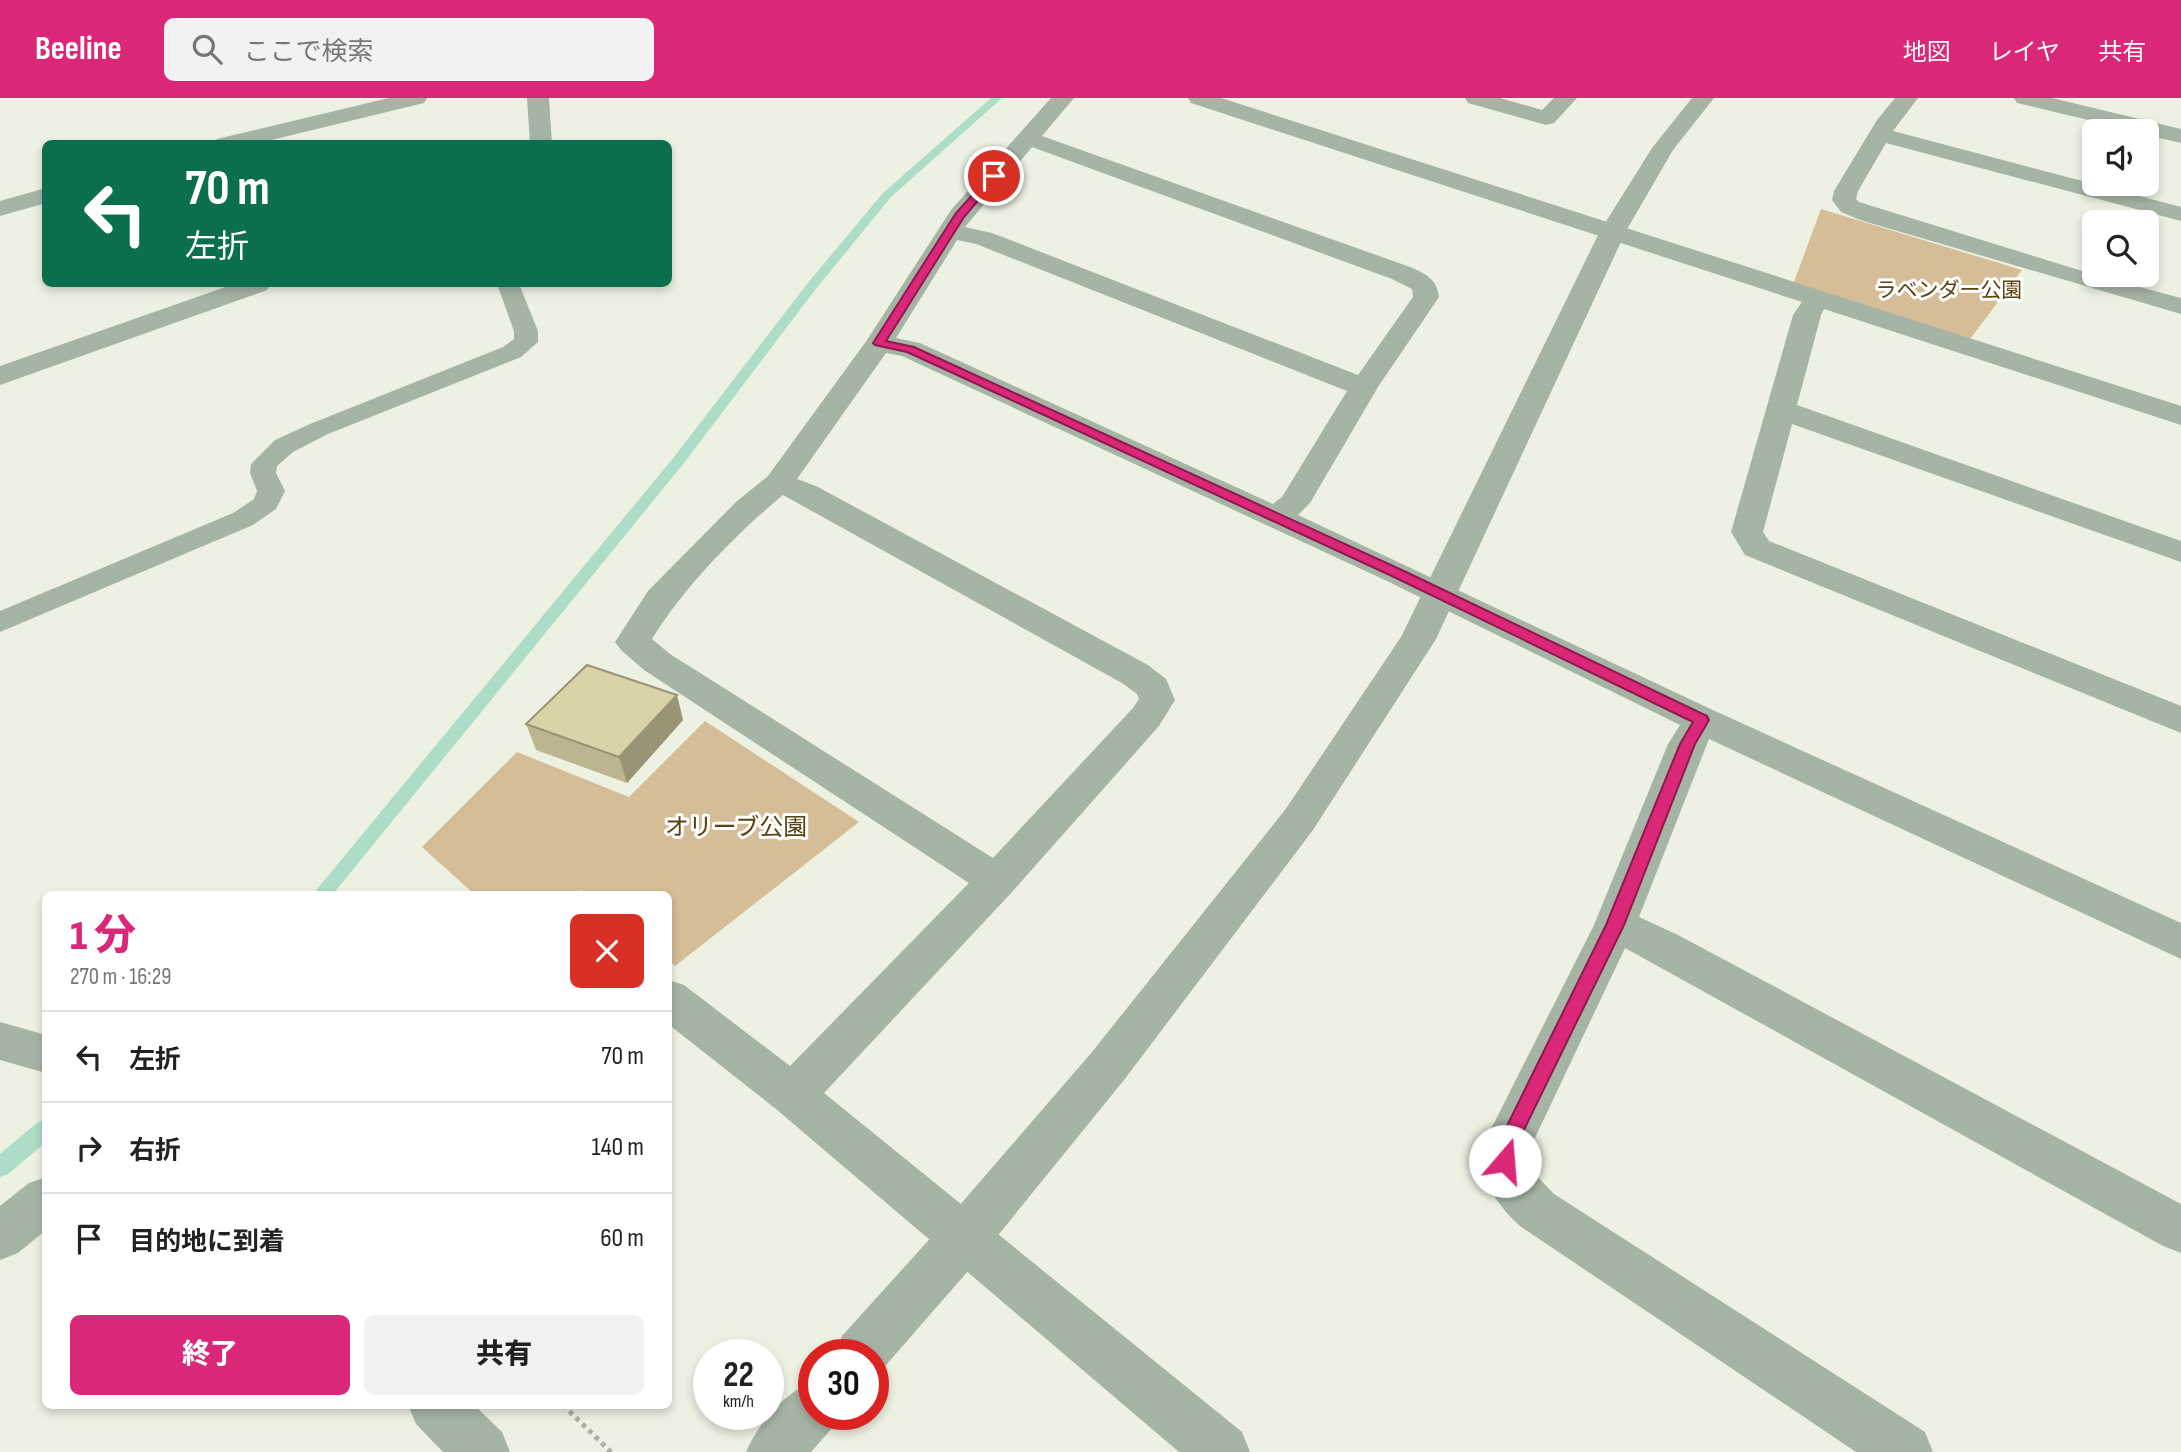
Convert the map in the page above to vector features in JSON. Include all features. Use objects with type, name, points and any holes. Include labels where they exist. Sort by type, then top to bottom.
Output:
[{"type":"street","points":[[242,140],[416,98]]},
{"type":"street","points":[[538,98],[541,140]]},
{"type":"street","points":[[997,881],[657,662],[634,642],[660,599],[747,509],[779,483],[879,343],[960,215],[1063,98]]},
{"type":"street","points":[[1199,98],[2181,416]]},
{"type":"street","points":[[1476,98],[1546,118],[1566,98]]},
{"type":"street","points":[[874,1339],[964,1238],[1108,1066],[1299,820],[1418,639],[1613,231],[1663,148],[1703,98]]},
{"type":"street","points":[[1908,98],[1888,120],[1846,191],[1845,203],[1857,211],[2181,306]]},
{"type":"street","points":[[2025,98],[2181,136]]},
{"type":"street","points":[[1881,135],[2181,214]]},
{"type":"street","points":[[1025,139],[1051,145],[1416,279],[1425,287],[1426,297],[1364,387],[1294,503],[1275,517]]},
{"type":"street","points":[[0,209],[42,196]]},
{"type":"street","points":[[951,232],[983,238],[1336,379],[1364,387]]},
{"type":"street","points":[[0,376],[250,287]]},
{"type":"street","points":[[1818,299],[1807,315],[1747,532],[1757,548],[2181,720]]},
{"type":"street","points":[[879,343],[910,349],[1441,594],[1702,720],[2181,942]]},
{"type":"street","points":[[1782,410],[2181,552]]},
{"type":"street","points":[[779,483],[818,500],[1123,667],[1153,688],[1157,700],[1146,718],[997,881],[792,1095]]},
{"type":"street","points":[[1702,720],[1687,744],[1615,925],[1509,1142],[1505,1161],[1508,1177],[1517,1192],[1537,1210],[1905,1452]]},
{"type":"street","points":[[1615,925],[1675,953],[2181,1230]]},
{"type":"street","points":[[672,1001],[792,1095],[1222,1452]]},
{"type":"street","points":[[0,1041],[42,1053]]},
{"type":"street","points":[[0,1237],[42,1202]]},
{"type":"street","points":[[439,1409],[482,1452]]},
{"type":"street","points":[[775,1452],[798,1426]]},
{"type":"lane","points":[[0,622],[243,519],[266,503],[271,491],[263,474],[264,464],[284,446],[319,429],[512,352],[526,342],[526,331],[509,287]]},
{"type":"path","points":[[566,1409],[611,1452]]},
{"type":"green space","name":"ラベンダー公園","points":[[1821,209],[2022,270],[1970,339],[1794,282]]},
{"type":"green space","name":"オリーブ公園","points":[[705,721],[859,822],[675,966],[672,963],[672,891],[471,891],[422,847],[517,752],[629,797]]},
{"type":"building","points":[[587,665],[677,695],[619,757],[526,724]]},
{"type":"waterway","points":[[324,891],[679,460],[811,287],[887,195],[997,98]]},
{"type":"waterway","points":[[0,1167],[42,1132]]},
{"type":"route","points":[[994,176],[960,215],[879,343],[910,349],[959,371],[1399,574],[1702,720],[1687,744],[1615,925],[1509,1142],[1505,1161]]}]
